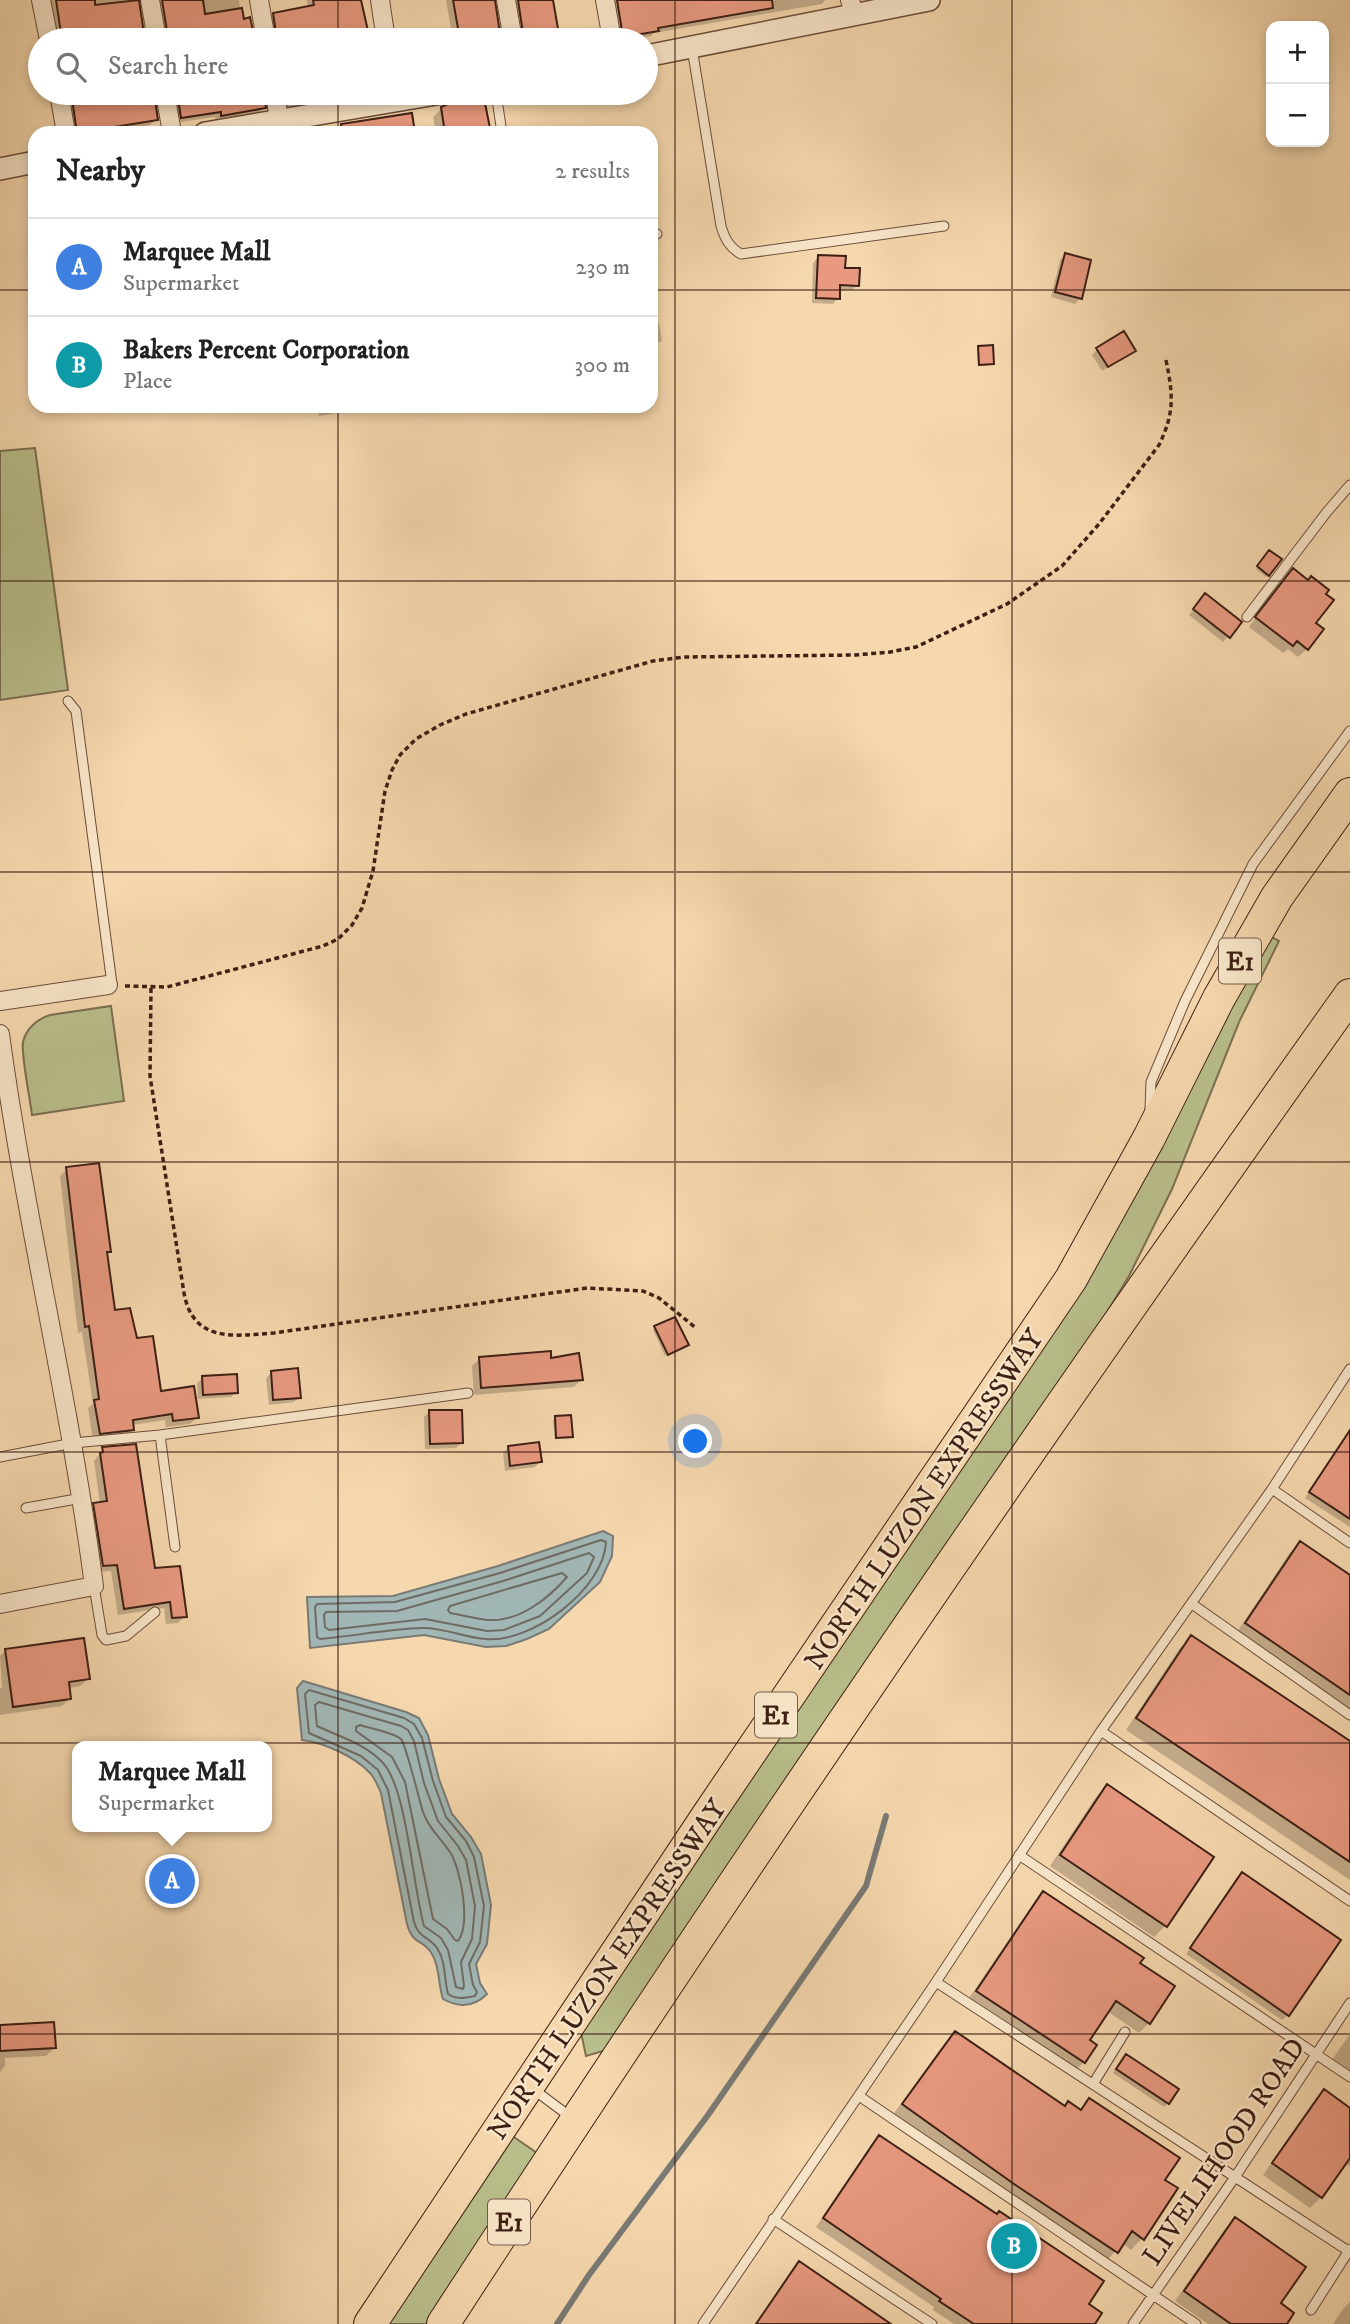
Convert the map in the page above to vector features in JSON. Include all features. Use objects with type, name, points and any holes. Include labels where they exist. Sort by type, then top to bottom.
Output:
[{"type":"highway","name":"NORTH LUZON EXPRESSWAY","points":[[370,2324],[710,1812],[1071,1279],[1149,1138],[1219,998],[1276,897],[1350,794]]},
{"type":"highway","name":"NORTH LUZON EXPRESSWAY","points":[[443,2324],[673,1972],[898,1640],[974,1534],[1121,1316],[1350,995]]},
{"type":"street","points":[[41,0],[47,28]]},
{"type":"street","points":[[150,0],[155,28]]},
{"type":"street","points":[[259,0],[264,28]]},
{"type":"street","points":[[380,0],[384,28]]},
{"type":"street","points":[[506,0],[511,28]]},
{"type":"street","points":[[605,0],[610,28]]},
{"type":"street","points":[[658,54],[692,48],[852,7],[929,0]]},
{"type":"street","points":[[61,105],[65,126]]},
{"type":"street","points":[[168,105],[171,126]]},
{"type":"street","points":[[277,105],[279,120]]},
{"type":"street","points":[[245,126],[355,105]]},
{"type":"street","points":[[0,169],[28,163]]},
{"type":"street","points":[[0,1001],[110,985]]},
{"type":"street","points":[[0,1034],[8,1125],[73,1443],[94,1586],[0,1604]]},
{"type":"lane","points":[[692,48],[721,226],[732,248],[741,254],[944,226]]},
{"type":"lane","points":[[498,105],[501,126]]},
{"type":"lane","points":[[1247,617],[1350,485]]},
{"type":"lane","points":[[68,701],[76,711],[110,985]]},
{"type":"lane","points":[[1149,1138],[1151,1082],[1185,1001],[1253,864],[1350,731]]},
{"type":"lane","points":[[703,2324],[936,1982],[1101,1731],[1272,1489],[1350,1369]]},
{"type":"lane","points":[[0,1457],[73,1443],[468,1393]]},
{"type":"lane","points":[[160,1434],[175,1547]]},
{"type":"lane","points":[[1272,1489],[1350,1543]]},
{"type":"lane","points":[[26,1508],[82,1498]]},
{"type":"lane","points":[[94,1586],[102,1635],[106,1640],[117,1640],[125,1636],[155,1612]]},
{"type":"lane","points":[[1192,1604],[1350,1715]]},
{"type":"lane","points":[[1101,1731],[1350,1900]]},
{"type":"lane","points":[[1019,1855],[1350,2077]]},
{"type":"lane","points":[[936,1982],[1350,2251],[1311,2310]]},
{"type":"lane","name":"LIVELIHOOD ROAD","points":[[1133,2324],[1235,2177],[1350,2003]]},
{"type":"lane","points":[[1093,2084],[1125,2032]]},
{"type":"lane","points":[[528,2086],[575,2120]]},
{"type":"lane","points":[[859,2096],[1196,2324]]},
{"type":"lane","points":[[773,2219],[932,2324]]},
{"type":"path","points":[[110,985],[151,988],[198,980],[323,946],[338,939],[352,925],[369,891],[385,791],[392,770],[400,755],[416,739],[440,725],[503,702],[653,661],[684,657],[855,655],[916,647],[1007,604],[1062,566],[1159,445],[1168,427],[1172,409],[1172,391],[1166,360]]},
{"type":"path","points":[[151,988],[150,1076],[184,1293],[187,1308],[196,1322],[208,1330],[223,1336],[311,1329],[587,1288],[643,1291],[659,1298],[696,1328]]},
{"type":"green space","points":[[35,448],[68,690],[0,700],[0,451]]},
{"type":"green space","points":[[1266,934],[1279,941],[1240,1020],[1172,1189],[1129,1276],[1090,1340],[610,2049],[586,2056],[580,2028],[835,1646]]},
{"type":"green space","points":[[111,1006],[124,1101],[32,1115],[23,1048],[30,1028],[50,1015]]},
{"type":"green space","points":[[511,2135],[537,2153],[430,2324],[388,2324]]},
{"type":"water","points":[[603,1531],[613,1536],[612,1556],[600,1582],[549,1629],[527,1639],[506,1646],[486,1647],[424,1635],[310,1648],[307,1597],[393,1596],[498,1566]]},
{"type":"water","points":[[303,1681],[419,1718],[428,1735],[439,1779],[452,1814],[481,1854],[491,1905],[487,1944],[476,1964],[480,1983],[487,1994],[477,2002],[461,2005],[443,1999],[435,1959],[429,1949],[409,1931],[381,1793],[373,1777],[348,1756],[329,1747],[302,1740],[297,1688]]},
{"type":"building","points":[[56,0],[95,0],[95,5],[139,0],[143,28],[60,28]]},
{"type":"building","points":[[162,0],[203,0],[205,14],[242,8],[244,19],[250,17],[252,28],[167,28]]},
{"type":"building","points":[[313,0],[361,0],[367,28],[275,28],[273,13],[314,5]]},
{"type":"building","points":[[453,0],[495,0],[499,28],[458,28]]},
{"type":"building","points":[[518,0],[553,0],[558,28],[522,28]]},
{"type":"building","points":[[617,0],[772,0],[773,8],[658,28],[622,28]]},
{"type":"building","points":[[73,105],[156,105],[158,120],[121,126],[76,126]]},
{"type":"building","points":[[179,105],[266,105],[266,108],[221,116],[221,112],[181,118]]},
{"type":"building","points":[[485,105],[490,126],[444,126],[441,107]]},
{"type":"building","points":[[412,113],[414,126],[341,126]]},
{"type":"building","points":[[1065,253],[1091,260],[1082,299],[1055,292]]},
{"type":"building","points":[[818,255],[846,256],[845,268],[860,268],[859,286],[840,285],[840,299],[816,298]]},
{"type":"building","points":[[1124,331],[1136,351],[1108,367],[1096,348]]},
{"type":"building","points":[[993,345],[994,364],[979,365],[978,346]]},
{"type":"building","points":[[1269,550],[1282,559],[1269,576],[1257,566]]},
{"type":"building","points":[[1293,568],[1308,580],[1311,576],[1329,590],[1326,594],[1334,600],[1316,623],[1324,629],[1308,650],[1297,641],[1293,646],[1255,617]]},
{"type":"building","points":[[1205,593],[1242,622],[1230,638],[1193,609]]},
{"type":"building","points":[[99,1163],[111,1252],[107,1252],[115,1310],[130,1308],[137,1338],[153,1336],[161,1391],[194,1386],[199,1418],[173,1421],[172,1414],[133,1420],[134,1430],[100,1434],[94,1400],[99,1399],[89,1326],[85,1327],[66,1167]]},
{"type":"building","points":[[675,1317],[689,1345],[668,1355],[654,1326]]},
{"type":"building","points":[[551,1351],[551,1358],[579,1353],[583,1380],[481,1388],[479,1357]]},
{"type":"building","points":[[298,1368],[301,1398],[273,1400],[271,1371]]},
{"type":"building","points":[[237,1374],[238,1393],[203,1395],[202,1376]]},
{"type":"building","points":[[429,1410],[462,1410],[463,1443],[430,1444]]},
{"type":"building","points":[[571,1415],[573,1437],[556,1438],[555,1416]]},
{"type":"building","points":[[1350,1430],[1350,1519],[1309,1492]]},
{"type":"building","points":[[539,1442],[542,1462],[510,1466],[508,1446]]},
{"type":"building","points":[[136,1444],[155,1568],[180,1566],[187,1617],[172,1618],[170,1602],[124,1609],[117,1565],[103,1566],[93,1503],[107,1501],[100,1453],[103,1452],[102,1447]]},
{"type":"building","points":[[1300,1541],[1350,1575],[1350,1695],[1245,1623]]},
{"type":"building","points":[[1191,1635],[1350,1741],[1350,1862],[1136,1718]]},
{"type":"building","points":[[84,1638],[90,1679],[69,1682],[71,1699],[13,1707],[5,1649]]},
{"type":"building","points":[[1107,1784],[1214,1857],[1167,1927],[1060,1855]]},
{"type":"building","points":[[1242,1872],[1341,1940],[1289,2016],[1190,1948]]},
{"type":"building","points":[[1043,1891],[1144,1958],[1140,1963],[1175,1986],[1150,2024],[1116,2001],[1090,2040],[1097,2045],[1085,2063],[976,1991]]},
{"type":"building","points":[[54,2022],[56,2048],[0,2051],[0,2025]]},
{"type":"building","points":[[955,2031],[1065,2106],[1068,2101],[1081,2110],[1089,2098],[1180,2158],[1165,2180],[1178,2188],[1144,2240],[1132,2231],[1118,2253],[1014,2184],[902,2104]]},
{"type":"building","points":[[1126,2054],[1179,2089],[1169,2104],[1116,2069]]},
{"type":"building","points":[[1324,2089],[1350,2108],[1350,2158],[1322,2198],[1272,2163]]},
{"type":"building","points":[[879,2135],[1104,2281],[1089,2304],[1102,2313],[1095,2324],[974,2324],[823,2218]]},
{"type":"building","points":[[1235,2217],[1306,2267],[1281,2303],[1294,2313],[1287,2324],[1231,2324],[1184,2291]]},
{"type":"building","points":[[799,2261],[891,2324],[756,2324]]},
{"type":"waterway","points":[[557,2324],[589,2275],[708,2115],[866,1886],[886,1816]]},
{"type":"place","name":"Marquee Mall","points":[[172,1881]]},
{"type":"place","name":"Bakers Percent Corporation","points":[[1014,2246]]}]
